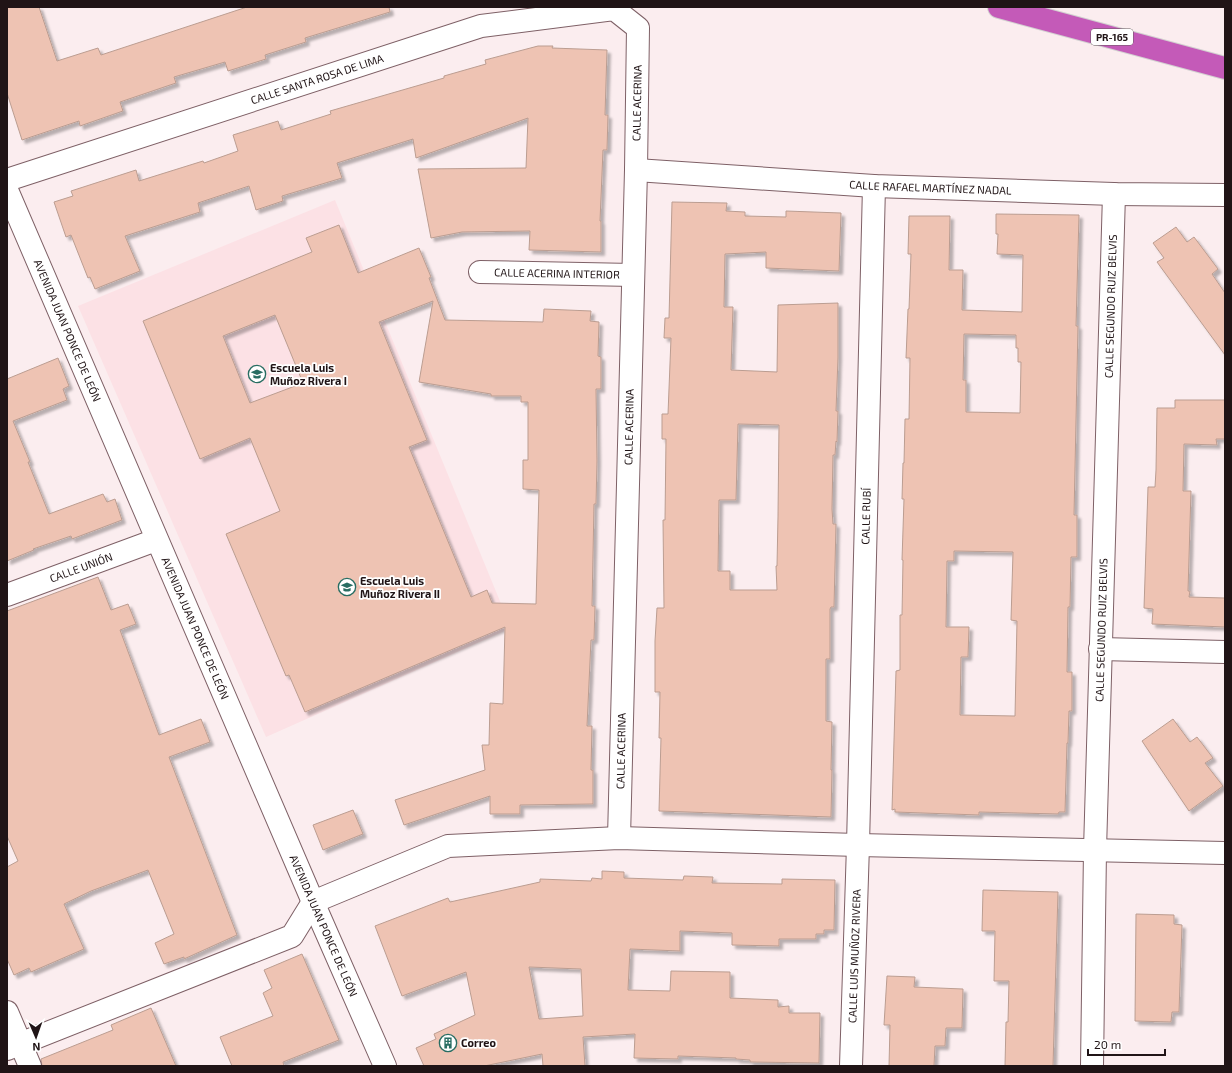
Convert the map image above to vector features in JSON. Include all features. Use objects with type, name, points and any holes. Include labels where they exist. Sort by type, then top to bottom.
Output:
[{"type":"highway","name":"PR-165","points":[[999,7],[1225,68]]},
{"type":"street","name":"CALLE SANTA ROSA DE LIMA","points":[[7,180],[481,26],[614,9],[629,20]]},
{"type":"street","name":"CALLE ACERINA","points":[[619,838],[636,170],[638,28],[629,20]]},
{"type":"street","name":"CALLE RAFAEL MARTÍNEZ NADAL","points":[[636,170],[874,186],[1225,196]]},
{"type":"street","name":"CALLE RUBÍ","points":[[858,845],[874,186]]},
{"type":"street","name":"AVENIDA JUAN PONCE DE LEÓN","points":[[7,190],[156,540],[385,1066]]},
{"type":"street","name":"CALLE SEGUNDO RUIZ BELVIS","points":[[1092,1066],[1100,649],[1114,194]]},
{"type":"street","name":"CALLE ACERINA INTERIOR","points":[[480,272],[633,276]]},
{"type":"street","name":"CALLE UNIÓN","points":[[7,595],[156,540]]},
{"type":"street","points":[[1100,649],[1225,652]]},
{"type":"street","points":[[14,1046],[292,936],[313,902],[448,846],[619,838],[1225,853]]},
{"type":"street","name":"CALLE LUIS MUÑOZ RIVERA","points":[[852,1066],[858,845]]},
{"type":"street","points":[[7,1012],[14,1046],[30,1066]]},
{"type":"shaded area","points":[[335,200],[511,628],[266,737],[78,306]]},
{"type":"building","points":[[7,7],[39,7],[57,61],[98,48],[101,55],[247,7],[389,7],[390,12],[305,38],[306,42],[265,55],[266,59],[228,71],[225,62],[174,77],[176,83],[120,102],[123,111],[80,126],[79,121],[22,140],[7,93]]},
{"type":"building","points":[[538,46],[607,50],[605,115],[608,115],[607,150],[603,150],[600,221],[601,252],[529,250],[530,231],[462,232],[431,238],[418,169],[526,168],[528,118],[416,158],[413,139],[337,163],[342,178],[282,196],[283,201],[256,210],[249,186],[198,203],[200,212],[125,236],[140,271],[95,289],[90,277],[88,278],[71,235],[66,237],[54,202],[73,196],[71,191],[136,170],[139,181],[203,161],[204,163],[238,151],[233,135],[278,121],[281,130],[331,114],[330,111],[444,78],[444,76],[486,64],[485,60]]},
{"type":"building","points":[[672,202],[727,203],[726,211],[745,212],[745,216],[786,217],[786,211],[841,213],[839,271],[766,268],[766,252],[725,254],[724,306],[733,307],[731,370],[777,372],[778,305],[838,303],[836,411],[838,411],[837,442],[836,441],[835,455],[833,455],[832,509],[833,524],[836,524],[834,607],[831,607],[830,609],[830,659],[826,659],[826,721],[832,722],[831,817],[659,811],[661,738],[659,738],[660,692],[655,692],[655,641],[657,608],[664,608],[663,520],[665,520],[666,439],[662,439],[662,414],[668,414],[671,338],[664,338],[665,318],[669,318]],"holes":[[[738,424],[779,425],[776,566],[777,590],[730,590],[730,571],[718,571],[719,500],[736,500]]]},
{"type":"building","points":[[996,214],[1079,215],[1074,515],[1077,515],[1077,557],[1071,557],[1070,607],[1068,607],[1067,672],[1072,672],[1072,711],[1069,711],[1065,812],[1059,812],[1058,814],[979,812],[979,815],[895,812],[895,809],[892,810],[896,671],[900,670],[900,615],[902,615],[904,499],[902,499],[903,463],[905,419],[909,419],[910,358],[906,358],[911,254],[908,254],[909,216],[950,216],[949,270],[963,270],[962,310],[1022,312],[1023,255],[997,254],[998,234],[996,234]],"holes":[[[964,334],[1016,335],[1018,362],[1021,362],[1020,413],[966,412],[966,380],[963,380]],[[954,551],[1013,552],[1011,620],[1017,621],[1015,716],[960,715],[961,657],[968,657],[969,627],[946,627],[947,561],[954,561]]]},
{"type":"building","points":[[339,225],[358,273],[419,248],[431,277],[429,278],[445,320],[543,322],[544,309],[591,311],[590,321],[599,322],[598,356],[601,357],[601,389],[596,389],[597,461],[596,504],[594,504],[592,606],[595,606],[594,640],[591,640],[587,726],[592,726],[591,770],[593,770],[593,804],[520,805],[520,814],[490,814],[490,796],[404,825],[395,800],[485,770],[482,745],[489,745],[490,703],[503,704],[505,627],[305,712],[289,675],[286,676],[226,534],[280,511],[250,438],[200,459],[143,321],[312,252],[306,238]],"holes":[[[433,301],[419,382],[491,394],[491,396],[521,396],[521,402],[528,402],[528,460],[523,460],[523,489],[539,490],[536,604],[492,603],[487,590],[471,597],[409,447],[427,440],[379,322]],[[275,315],[303,383],[250,403],[223,336]]]},
{"type":"building","points":[[1176,227],[1187,242],[1194,237],[1218,269],[1212,274],[1225,293],[1225,355],[1157,262],[1164,258],[1153,243]]},
{"type":"building","points":[[58,358],[69,386],[63,389],[67,400],[13,421],[30,462],[28,462],[49,514],[103,494],[107,502],[115,499],[122,520],[72,539],[71,536],[33,549],[34,550],[7,561],[7,379]]},
{"type":"building","points":[[1175,400],[1225,400],[1225,439],[1216,439],[1217,445],[1184,444],[1183,491],[1191,491],[1189,597],[1225,598],[1225,627],[1152,624],[1153,609],[1144,608],[1148,487],[1155,487],[1157,408],[1175,408]]},
{"type":"building","points":[[98,577],[111,610],[128,604],[136,624],[120,630],[159,735],[201,719],[210,742],[169,757],[237,935],[184,959],[184,957],[164,964],[155,943],[174,934],[148,870],[91,891],[64,904],[84,949],[31,972],[29,968],[14,975],[7,959],[7,867],[18,861],[7,836],[7,611]]},
{"type":"building","points":[[1173,719],[1190,742],[1197,737],[1213,758],[1205,763],[1223,786],[1189,811],[1142,741]]},
{"type":"building","points":[[353,810],[363,834],[323,850],[313,825]]},
{"type":"building","points":[[602,871],[624,872],[624,878],[683,880],[684,876],[713,877],[712,883],[782,884],[782,879],[835,880],[834,930],[824,930],[824,934],[816,934],[816,939],[779,939],[779,946],[732,945],[732,933],[680,931],[680,951],[630,949],[628,990],[670,991],[671,971],[730,972],[730,998],[778,1000],[778,1007],[789,1006],[789,1013],[820,1013],[819,1063],[750,1062],[750,1060],[736,1058],[678,1056],[678,1059],[634,1058],[635,1034],[583,1037],[585,1066],[543,1066],[542,1054],[484,1066],[424,1066],[416,1048],[436,1039],[434,1034],[475,1015],[466,972],[402,996],[375,926],[448,898],[450,902],[540,882],[540,879],[591,881],[592,878],[602,879]],"holes":[[[529,967],[581,969],[583,1016],[539,1019]]]},
{"type":"building","points":[[983,890],[1058,892],[1053,1066],[1005,1066],[1009,981],[994,981],[995,931],[982,931]]},
{"type":"building","points":[[1136,914],[1174,915],[1174,924],[1182,925],[1179,1012],[1172,1012],[1171,1022],[1135,1021]]},
{"type":"building","points":[[302,954],[339,1040],[283,1062],[284,1066],[232,1066],[220,1037],[273,1016],[263,993],[272,988],[264,970]]},
{"type":"building","points":[[887,976],[915,977],[914,987],[963,989],[962,1028],[946,1028],[945,1046],[935,1046],[934,1066],[889,1066],[890,1025],[884,1025]]},
{"type":"building","points":[[151,1008],[176,1066],[42,1066],[41,1059],[113,1030],[111,1025]]},
{"type":"place","name":"Escuela Luis Muñoz Rivera I","points":[[257,374]]},
{"type":"place","name":"Escuela Luis Muñoz Rivera II","points":[[347,587]]},
{"type":"place","name":"Correo","points":[[448,1043]]}]
